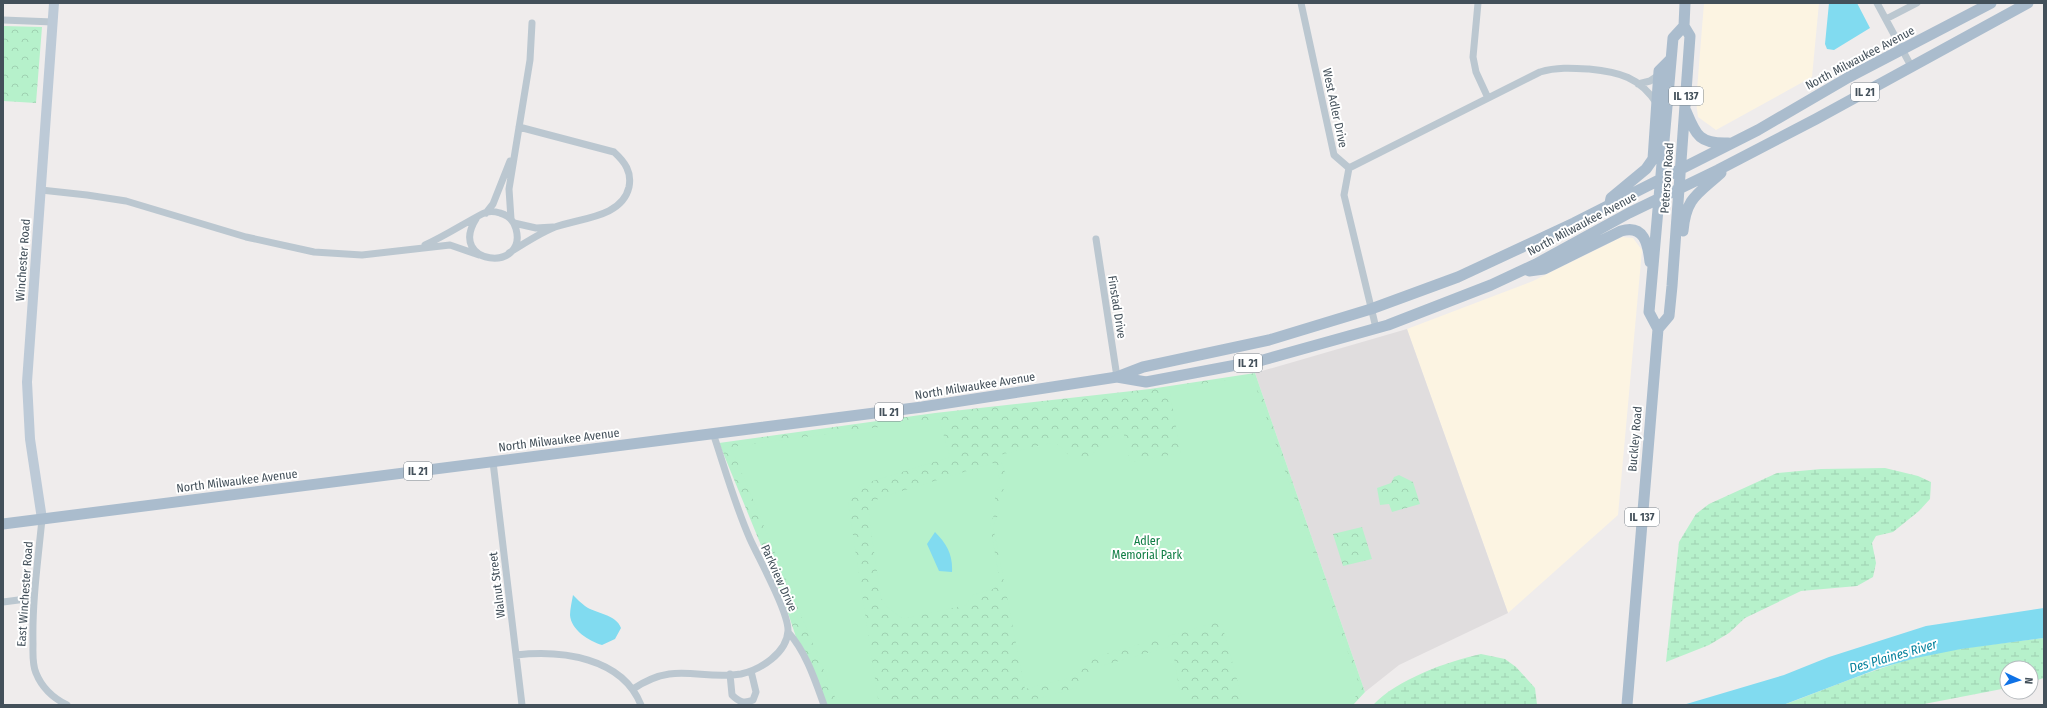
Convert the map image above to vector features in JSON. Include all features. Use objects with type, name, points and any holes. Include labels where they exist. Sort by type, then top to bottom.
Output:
[{"type":"main road","name":"Winchester Road","points":[[42,519],[30,439],[27,382],[54,3]]},
{"type":"main road","name":"Peterson Road","points":[[1658,329],[1669,316],[1672,286],[1690,36],[1684,26],[1685,3]]},
{"type":"main road","name":"North Milwaukee Avenue","points":[[3,524],[924,407],[1117,377],[1143,367],[1269,340],[1371,309],[1458,277],[1610,205],[1758,130],[1849,77],[1991,3]]},
{"type":"main road","name":"North Milwaukee Avenue","points":[[1117,377],[1146,382],[1264,360],[1376,328],[1444,304],[1522,271],[1659,198],[1732,163],[1837,108],[2028,3]]},
{"type":"main road","name":"Peterson Road","points":[[1661,178],[1673,38],[1684,26]]},
{"type":"main road","points":[[1610,205],[1611,198],[1646,169],[1653,159],[1659,75],[1660,71],[1671,59]]},
{"type":"main road","points":[[1685,109],[1695,132],[1702,139],[1715,143],[1731,143]]},
{"type":"main road","points":[[1672,286],[1680,277],[1684,220],[1687,207],[1694,197],[1732,163]]},
{"type":"main road","name":"IL 137","points":[[1658,329],[1649,312],[1661,178]]},
{"type":"main road","points":[[1522,271],[1544,269],[1621,232],[1630,230],[1638,231],[1646,241],[1652,279]]},
{"type":"main road","name":"Buckley Road","points":[[1627,705],[1658,329]]},
{"type":"street","name":"West Adler Drive","points":[[1301,3],[1334,155],[1348,168]]},
{"type":"street","points":[[1478,3],[1473,57],[1476,72],[1488,98]]},
{"type":"street","points":[[1877,3],[1911,66]]},
{"type":"street","points":[[1886,19],[1918,3]]},
{"type":"street","points":[[3,20],[53,22]]},
{"type":"street","points":[[509,253],[517,240],[517,232],[512,221],[510,189],[530,60],[532,23]]},
{"type":"street","points":[[1376,328],[1344,194],[1348,168],[1540,72],[1554,68],[1613,72],[1628,77],[1650,94],[1657,104]]},
{"type":"street","points":[[1638,84],[1650,81],[1659,75]]},
{"type":"street","points":[[41,190],[87,194],[126,201],[246,237],[314,252],[362,255],[450,245],[494,259],[509,253],[555,227],[612,210],[622,202],[628,192],[630,180],[628,170],[622,160],[614,152],[519,127]]},
{"type":"street","points":[[420,248],[486,213],[493,204],[516,144]]},
{"type":"street","points":[[486,213],[497,212],[512,221],[536,228],[555,227]]},
{"type":"street","points":[[476,219],[470,230],[470,242],[479,255]]},
{"type":"street","name":"Finstad Drive","points":[[1096,239],[1117,377]]},
{"type":"street","name":"Parkview Drive","points":[[713,433],[734,496],[750,538],[780,605],[787,624],[788,632],[794,639],[806,660],[824,705]]},
{"type":"street","name":"Walnut Street","points":[[493,462],[522,705]]},
{"type":"street","name":"East Winchester Road","points":[[42,519],[32,628],[35,672],[41,684],[51,695],[67,705]]},
{"type":"street","points":[[3,602],[34,598]]},
{"type":"street","points":[[633,689],[647,680],[664,674],[688,672],[730,674],[758,669],[777,654],[786,640],[788,632]]},
{"type":"street","points":[[516,655],[556,653],[596,661],[616,674],[633,689],[641,705]]},
{"type":"street","points":[[730,674],[732,695],[739,702],[746,703],[753,700],[756,692],[751,671]]},
{"type":"shaded area","points":[[1704,3],[1819,3],[1812,77],[1716,130],[1698,117],[1696,102]]},
{"type":"shaded area","points":[[1622,237],[1633,238],[1642,250],[1618,515],[1508,613],[1407,329],[1533,281]]},
{"type":"shaded area","points":[[1407,329],[1508,613],[1399,665],[1365,692],[1255,373]]},
{"type":"green space","points":[[3,26],[42,27],[36,103],[3,101]]},
{"type":"green space","name":"Adler Memorial Park","points":[[1255,373],[1365,692],[1353,705],[827,705],[797,640],[784,601],[719,443],[935,413],[1150,389]]},
{"type":"green space","points":[[1252,376],[1361,690],[1348,705],[1244,705],[1221,621],[1092,658],[1074,677],[1025,689],[993,526],[1000,511],[999,498],[1008,481],[999,455],[1055,442],[1073,459],[1091,456],[1103,442],[1123,431],[1130,462],[1181,453],[1169,389]]},
{"type":"green space","points":[[939,419],[950,457],[860,485],[848,503],[879,705],[835,705],[835,697],[731,447]]},
{"type":"green space","points":[[993,463],[1002,483],[995,494],[995,513],[990,524],[1000,583],[993,589],[973,595],[966,605],[903,619],[887,607],[881,598],[869,518],[870,506],[879,498]]},
{"type":"green space","points":[[1885,468],[1918,476],[1931,482],[1930,499],[1919,511],[1893,532],[1876,536],[1872,543],[1876,563],[1873,577],[1857,586],[1801,591],[1745,618],[1729,633],[1709,645],[1666,662],[1679,542],[1696,514],[1709,504],[1777,473],[1821,469]]},
{"type":"green space","points":[[1399,475],[1413,482],[1420,504],[1392,512],[1389,504],[1380,505],[1377,488],[1391,483],[1394,477]]},
{"type":"green space","points":[[1362,527],[1372,559],[1343,566],[1333,534]]},
{"type":"green space","points":[[2044,638],[2044,678],[2039,680],[2039,660],[1999,660],[1999,690],[1919,705],[1783,705],[1898,663],[1931,654],[1962,648]]},
{"type":"green space","points":[[1172,646],[1182,705],[1014,705],[1080,687],[1101,666]]},
{"type":"green space","points":[[1481,654],[1505,659],[1516,667],[1535,688],[1537,705],[1373,705],[1395,687],[1423,673],[1453,661]]},
{"type":"water","points":[[1829,3],[1857,3],[1870,28],[1834,50],[1827,49],[1825,44]]},
{"type":"water","points":[[935,532],[943,541],[948,550],[952,572],[939,571],[927,544]]},
{"type":"water","points":[[573,595],[585,606],[610,617],[618,623],[621,628],[615,639],[602,645],[586,638],[577,630],[571,620],[570,615]]},
{"type":"water","name":"Des Plaines River","points":[[2044,608],[2044,638],[1961,649],[1916,658],[1880,668],[1783,705],[1683,705],[1784,675],[1829,657],[1926,626]]}]
